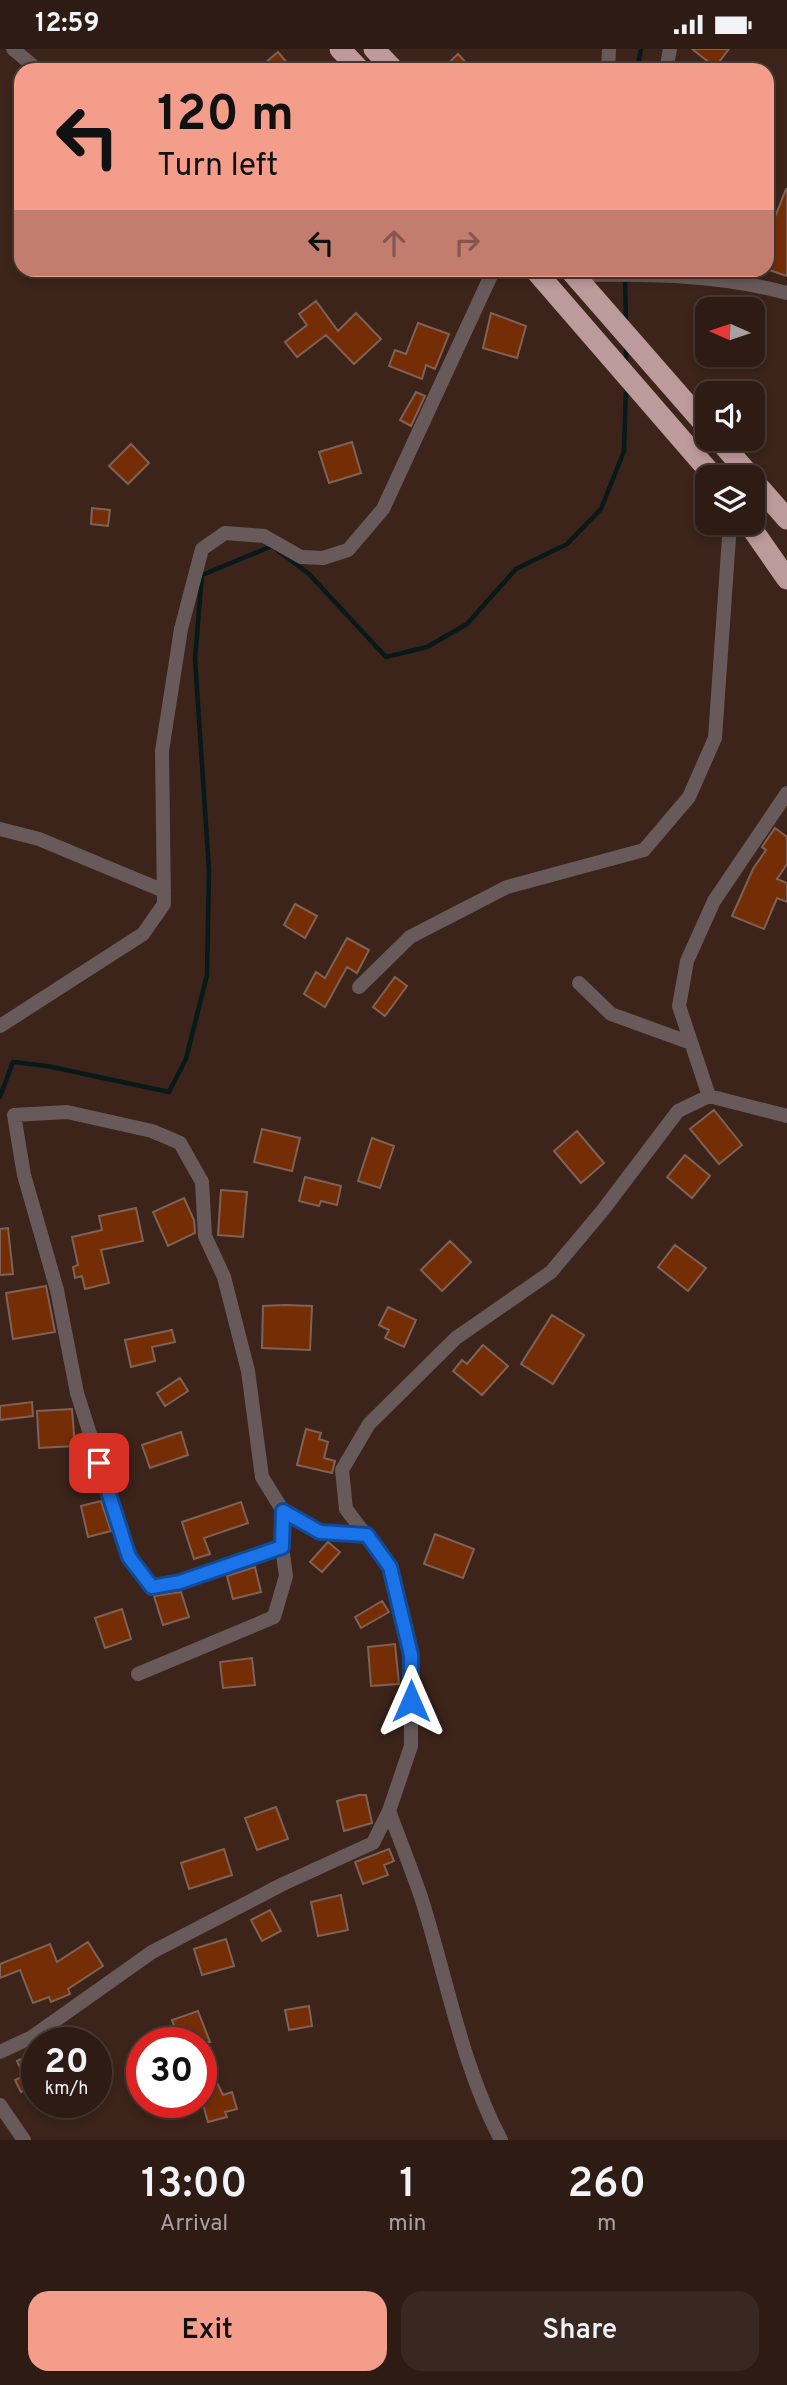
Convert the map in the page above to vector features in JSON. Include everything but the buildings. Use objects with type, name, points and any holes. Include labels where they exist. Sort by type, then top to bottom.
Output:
[{"type":"highway","points":[[340,49],[353,63]]},
{"type":"highway","points":[[541,277],[705,465]]},
{"type":"highway","points":[[576,277],[695,413]]},
{"type":"highway","points":[[728,451],[741,465]]},
{"type":"highway","points":[[765,493],[787,519]]},
{"type":"highway","points":[[756,535],[787,579]]},
{"type":"street","points":[[13,49],[30,63]]},
{"type":"street","points":[[0,1026],[143,934],[164,904],[162,751],[181,629],[202,549],[225,533],[264,536],[302,557],[323,558],[348,550],[383,509],[490,277]]},
{"type":"street","points":[[705,277],[751,283],[787,293]]},
{"type":"street","points":[[359,987],[411,937],[507,887],[644,850],[689,797],[715,738],[729,535]]},
{"type":"street","points":[[709,1095],[679,1006],[687,961],[715,901],[787,793]]},
{"type":"street","points":[[0,829],[39,839],[164,891]]},
{"type":"street","points":[[579,983],[611,1014],[691,1042]]},
{"type":"street","points":[[0,2052],[32,2037],[152,1952],[283,1884],[373,1843],[389,1811],[411,1746],[411,1655],[390,1567],[346,1509],[342,1470],[369,1424],[456,1338],[551,1272],[603,1210],[678,1111],[709,1095],[787,1116]]},
{"type":"street","points":[[282,1547],[180,1582],[152,1587],[129,1557],[77,1393],[57,1290],[24,1175],[15,1115],[67,1112],[152,1131],[180,1143],[202,1182],[205,1236],[224,1277],[248,1371],[262,1477],[283,1511],[320,1532],[367,1535]]},
{"type":"street","points":[[138,1674],[274,1617],[286,1576],[282,1547],[283,1511]]},
{"type":"street","points":[[389,1811],[421,1896],[466,2058],[488,2115],[501,2140]]},
{"type":"street","points":[[0,2105],[24,2140]]},
{"type":"waterway","points":[[638,63],[641,49]]},
{"type":"waterway","points":[[625,279],[626,323]]},
{"type":"waterway","points":[[626,345],[626,365]]},
{"type":"waterway","points":[[0,1097],[13,1062],[47,1066],[169,1092],[186,1059],[207,975],[209,870],[195,659],[202,575],[272,546],[309,574],[386,657],[427,647],[467,624],[516,569],[567,544],[601,509],[624,451],[626,387]]},
{"type":"route","points":[[99,1463],[129,1557],[152,1587],[180,1582],[282,1547],[283,1511],[320,1532],[367,1535],[390,1567],[411,1655],[411,1701]]}]
